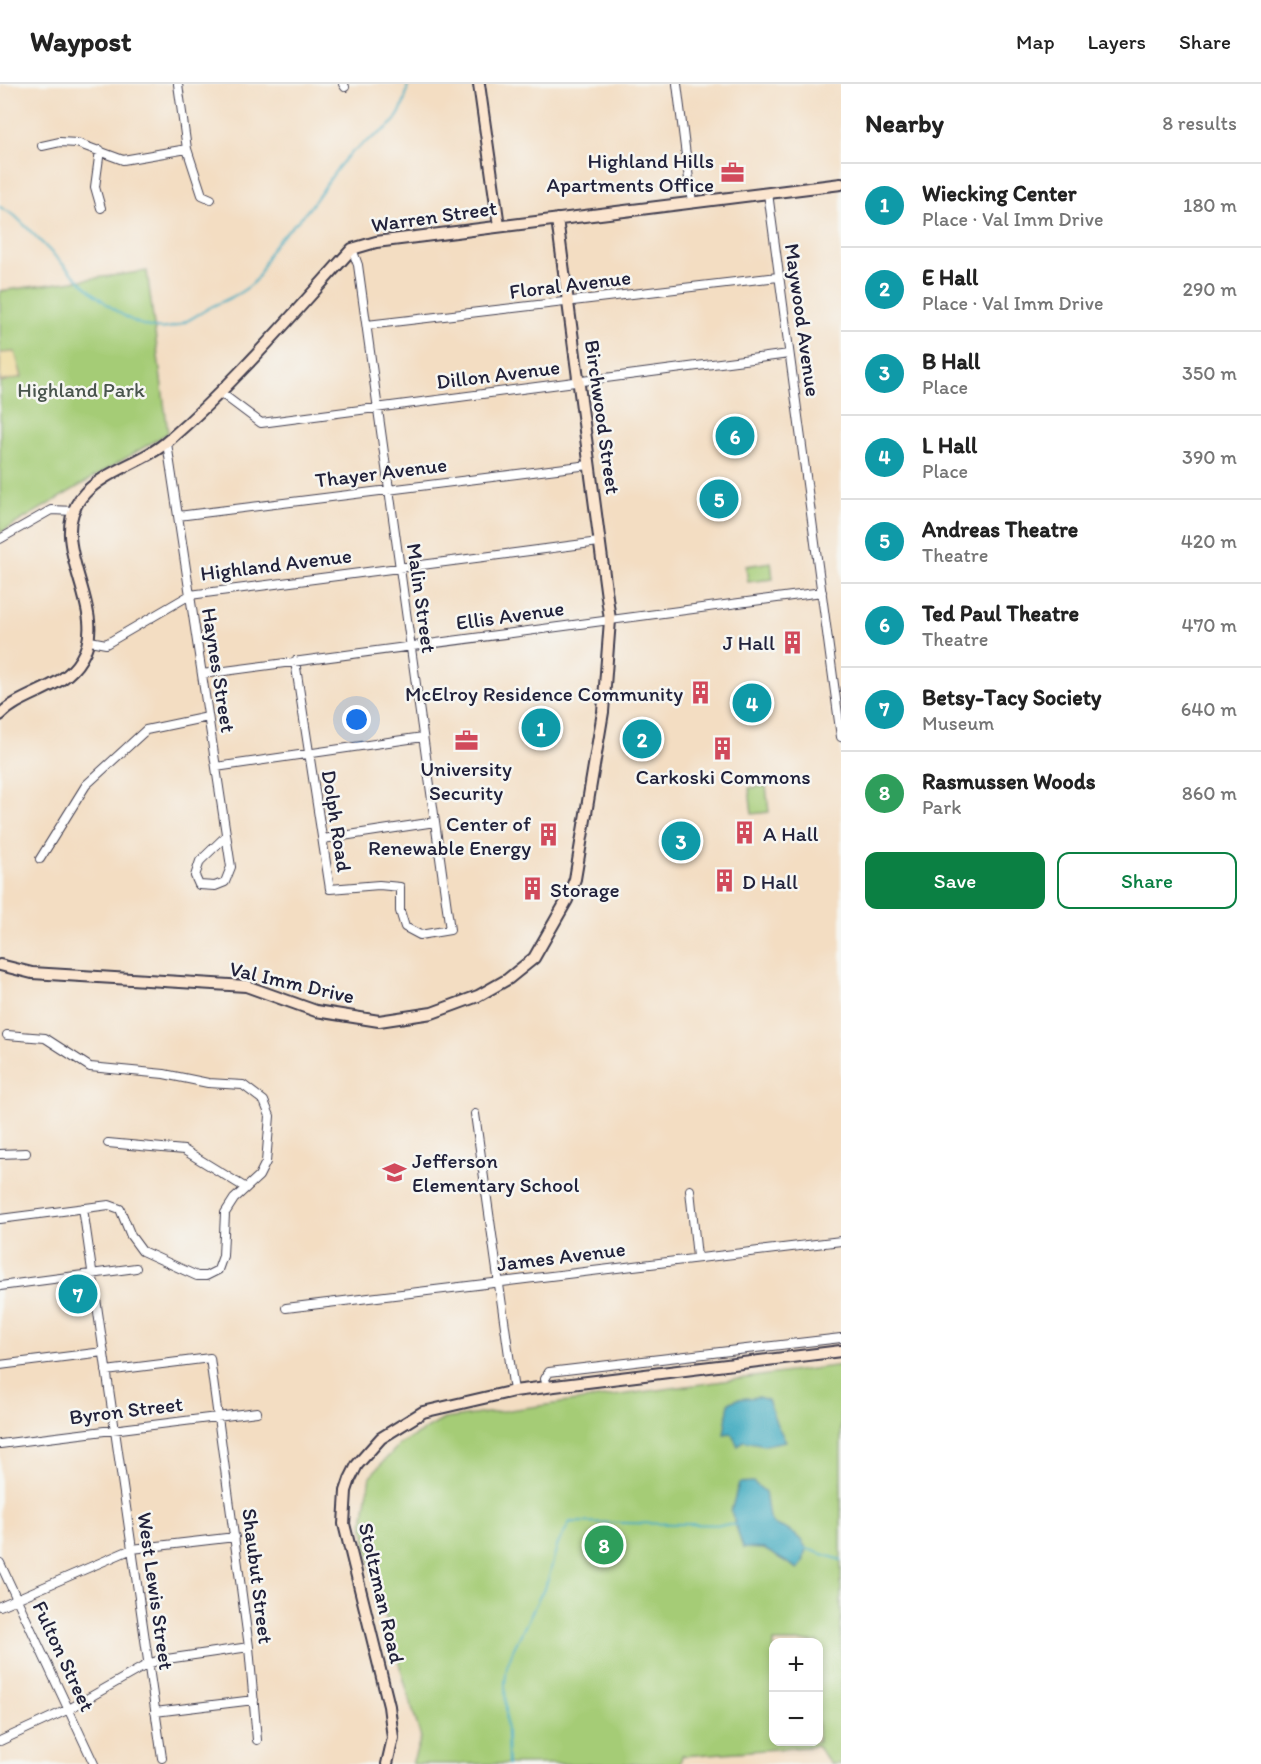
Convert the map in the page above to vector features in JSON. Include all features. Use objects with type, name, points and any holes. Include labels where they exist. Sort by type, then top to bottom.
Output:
[{"type":"street","points":[[178,84],[187,149],[202,195],[211,199]]},
{"type":"street","points":[[479,84],[499,226]]},
{"type":"street","points":[[678,84],[692,203]]},
{"type":"street","points":[[42,146],[60,142],[77,143],[123,160],[187,149]]},
{"type":"street","points":[[100,150],[95,187],[101,208]]},
{"type":"street","name":"Warren Street","points":[[74,511],[85,494],[108,477],[167,443],[221,393],[352,249],[376,242],[841,184]]},
{"type":"street","name":"Maywood Avenue","points":[[768,193],[841,736]]},
{"type":"street","name":"Birchwood Street","points":[[557,219],[610,620]]},
{"type":"street","name":"Malin Street","points":[[352,249],[358,265],[367,325],[450,930],[427,934]]},
{"type":"street","name":"Floral Avenue","points":[[367,325],[778,277]]},
{"type":"street","name":"Dillon Avenue","points":[[221,393],[261,423],[789,354]]},
{"type":"street","name":"Haynes Street","points":[[167,443],[231,867],[225,882],[215,886],[199,885],[195,876],[200,861],[226,836]]},
{"type":"street","name":"Thayer Avenue","points":[[178,516],[589,465]]},
{"type":"street","points":[[0,539],[51,510],[74,511],[71,535],[89,617],[90,641],[81,660],[67,677],[20,700],[0,715]]},
{"type":"street","name":"Highland Avenue","points":[[90,641],[106,644],[190,595],[599,542]]},
{"type":"street","name":"Ellis Avenue","points":[[202,674],[822,592]]},
{"type":"street","name":"Val Imm Drive","points":[[0,965],[32,973],[246,986],[316,1011],[379,1021],[432,1013],[477,996],[508,979],[534,958],[567,900],[575,879],[603,712],[610,620]]},
{"type":"street","name":"Dolph Road","points":[[295,661],[330,889],[379,885],[400,887],[400,911],[405,927],[420,935],[427,934]]},
{"type":"street","points":[[40,859],[86,785],[146,729],[208,717]]},
{"type":"street","points":[[216,767],[423,737]]},
{"type":"street","points":[[323,839],[435,822]]},
{"type":"street","points":[[0,1219],[109,1205],[120,1209],[131,1236],[142,1251],[175,1268],[197,1276],[206,1276],[218,1270],[221,1264],[225,1213],[229,1205],[264,1169],[270,1126],[268,1108],[251,1089],[243,1085],[208,1083],[164,1074],[104,1071],[80,1062],[45,1038],[7,1035]]},
{"type":"street","points":[[475,1114],[514,1391]]},
{"type":"street","points":[[108,1143],[184,1150],[246,1188]]},
{"type":"street","points":[[0,1154],[26,1153]]},
{"type":"street","points":[[690,1190],[697,1257]]},
{"type":"street","name":"West Lewis Street","points":[[82,1208],[162,1758]]},
{"type":"street","name":"James Avenue","points":[[286,1308],[841,1241]]},
{"type":"street","points":[[0,1286],[136,1268]]},
{"type":"street","points":[[547,1386],[545,1379],[549,1372],[841,1338]]},
{"type":"street","name":"Stoltzman Road","points":[[387,1764],[393,1738],[391,1715],[344,1524],[345,1499],[350,1479],[357,1465],[381,1438],[423,1412],[514,1391],[841,1351]]},
{"type":"street","points":[[0,1365],[103,1352]]},
{"type":"street","name":"Shaubut Street","points":[[106,1371],[210,1358],[249,1647],[257,1740]]},
{"type":"street","name":"Byron Street","points":[[0,1444],[257,1412]]},
{"type":"street","points":[[0,1606],[132,1549],[235,1536]]},
{"type":"street","name":"Fulton Street","points":[[0,1563],[94,1764]]},
{"type":"street","points":[[0,1741],[69,1709],[160,1660],[249,1647]]},
{"type":"street","points":[[155,1712],[254,1700]]},
{"type":"green space","name":"Highland Park","points":[[147,271],[168,433],[0,533],[0,291]]},
{"type":"green space","points":[[771,562],[773,579],[748,582],[746,566]]},
{"type":"green space","points":[[766,786],[769,812],[752,814],[749,788]]},
{"type":"green space","points":[[841,1365],[841,1764],[831,1764],[817,1746],[682,1756],[680,1764],[412,1764],[421,1738],[371,1567],[363,1523],[370,1476],[400,1444],[444,1419]]},
{"type":"sand","points":[[15,352],[22,377],[0,382],[0,353]]},
{"type":"water","points":[[758,1397],[768,1400],[777,1425],[786,1441],[765,1445],[744,1441],[738,1446],[731,1433],[724,1434],[729,1403],[737,1399]]},
{"type":"water","points":[[753,1482],[765,1492],[769,1518],[773,1524],[792,1533],[806,1548],[803,1563],[798,1569],[764,1549],[743,1548],[731,1511],[739,1483]]},
{"type":"waterway","points":[[0,207],[14,215],[80,281],[119,313],[137,323],[155,328],[177,326],[237,295],[252,284],[272,248],[302,217],[347,157],[393,122],[405,101],[408,84]]},
{"type":"waterway","points":[[508,1764],[505,1684],[507,1666],[548,1580],[557,1546],[570,1522],[736,1525]]},
{"type":"waterway","points":[[804,1548],[841,1560]]},
{"type":"place","name":"Highland Hills Apartments Office","points":[[732,172]]},
{"type":"place","name":"Ted Paul Theatre","points":[[735,436]]},
{"type":"place","name":"Andreas Theatre","points":[[719,499]]},
{"type":"place","name":"J Hall","points":[[793,642]]},
{"type":"place","name":"McElroy Residence Community","points":[[701,693]]},
{"type":"place","name":"L Hall","points":[[752,703]]},
{"type":"place","name":"Wiecking Center","points":[[541,728]]},
{"type":"place","name":"E Hall","points":[[642,739]]},
{"type":"place","name":"University Security","points":[[466,740]]},
{"type":"place","name":"Carkoski Commons","points":[[723,748]]},
{"type":"place","name":"A Hall","points":[[745,833]]},
{"type":"place","name":"Center of Renewable Energy","points":[[549,835]]},
{"type":"place","name":"B Hall","points":[[681,841]]},
{"type":"place","name":"D Hall","points":[[724,881]]},
{"type":"place","name":"Storage","points":[[532,889]]},
{"type":"place","name":"Jefferson Elementary School","points":[[394,1172]]},
{"type":"place","name":"Betsy-Tacy Society","points":[[78,1294]]},
{"type":"place","name":"Rasmussen Woods","points":[[604,1545]]}]
